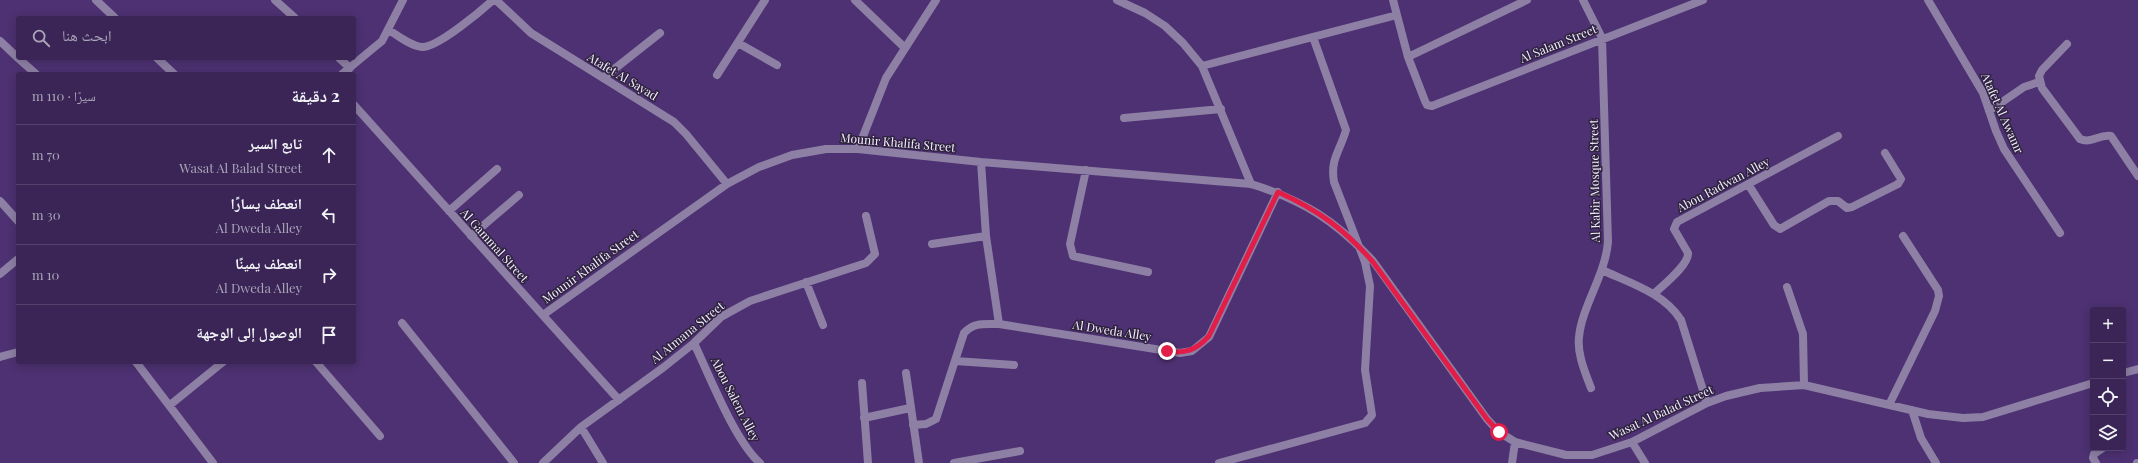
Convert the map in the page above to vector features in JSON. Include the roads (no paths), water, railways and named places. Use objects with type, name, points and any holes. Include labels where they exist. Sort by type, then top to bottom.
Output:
[{"type":"street","points":[[96,0],[113,16]]},
{"type":"street","points":[[275,0],[293,16]]},
{"type":"street","points":[[345,72],[375,49],[389,30],[403,0]]},
{"type":"street","points":[[389,30],[415,45],[429,46],[480,12],[495,0]]},
{"type":"street","name":"Atafet Al Sayad","points":[[495,0],[531,33],[674,122],[686,134],[727,184]]},
{"type":"street","points":[[717,75],[765,0]]},
{"type":"street","points":[[855,0],[905,48]]},
{"type":"street","points":[[858,149],[886,78],[936,0]]},
{"type":"street","points":[[1117,0],[1145,13],[1165,26],[1183,43],[1202,66],[1250,184]]},
{"type":"street","points":[[1393,0],[1408,57],[1513,3],[1527,0]]},
{"type":"street","points":[[1583,0],[1602,38]]},
{"type":"street","name":"Al Salam Street","points":[[1408,57],[1425,102],[1427,105],[1437,106],[1602,38],[1703,0]]},
{"type":"street","name":"Atafet Al Awamr","points":[[1928,0],[1974,76],[2004,149],[2060,233]]},
{"type":"street","points":[[1202,66],[1397,15]]},
{"type":"street","points":[[603,78],[660,33]]},
{"type":"street","points":[[1218,463],[1360,425],[1369,420],[1372,410],[1365,370],[1370,286],[1365,262],[1334,182],[1332,169],[1346,130],[1313,37]]},
{"type":"street","name":"Al Kabir Mosque Street","points":[[1591,388],[1581,358],[1579,337],[1602,270],[1608,242],[1602,38]]},
{"type":"street","points":[[0,41],[16,56]]},
{"type":"street","points":[[738,43],[777,65]]},
{"type":"street","points":[[2067,44],[2042,70],[2039,76],[2039,82],[2080,139],[2090,141],[2105,135],[2111,136],[2138,176]]},
{"type":"street","points":[[20,60],[34,72]]},
{"type":"street","points":[[159,60],[172,72]]},
{"type":"street","points":[[342,60],[350,68]]},
{"type":"street","points":[[1989,111],[2024,87],[2039,82]]},
{"type":"street","name":"Al Gammal Street","points":[[356,107],[619,400]]},
{"type":"street","points":[[1124,118],[1220,109]]},
{"type":"street","name":"Abou Radwan Alley","points":[[1654,294],[1683,265],[1688,257],[1688,252],[1674,229],[1677,222],[1838,136]]},
{"type":"street","name":"Mounir Khalifa Street","points":[[543,315],[727,184],[759,167],[792,155],[826,149],[858,149],[981,162],[1250,184]]},
{"type":"street","points":[[1748,184],[1774,224],[1780,229],[1829,201],[1838,201],[1847,208],[1852,207],[1898,184],[1901,179],[1885,153]]},
{"type":"street","points":[[981,162],[986,236],[999,324]]},
{"type":"street","points":[[449,211],[498,169]]},
{"type":"street","points":[[1086,170],[1070,244],[1073,256],[1148,272]]},
{"type":"street","name":"Wasat Al Balad Street","points":[[1250,184],[1278,192],[1304,204],[1327,218],[1359,246],[1373,262],[1487,419],[1499,432],[1514,442],[1566,455],[1592,455],[1632,442],[1708,403],[1726,396],[1760,388],[1804,385],[1889,405],[1950,417],[1983,417],[2090,384]]},
{"type":"street","name":"Al Dweda Alley","points":[[913,425],[926,424],[936,419],[962,337],[970,327],[978,323],[999,324],[1180,353],[1192,351],[1209,336],[1278,192]]},
{"type":"street","points":[[471,236],[519,195]]},
{"type":"street","points":[[0,201],[16,219]]},
{"type":"street","name":"Al Atmana Street","points":[[542,463],[581,427],[694,343],[721,317],[750,301],[866,263],[875,254],[875,249],[866,216]]},
{"type":"street","points":[[932,244],[986,236]]},
{"type":"street","points":[[1889,405],[1935,311],[1939,296],[1938,290],[1903,236]]},
{"type":"street","points":[[0,274],[16,261]]},
{"type":"street","points":[[1602,270],[1654,294],[1669,305],[1681,320],[1708,403]]},
{"type":"street","points":[[806,282],[823,325]]},
{"type":"street","points":[[1787,287],[1803,334],[1804,385]]},
{"type":"street","points":[[402,323],[514,463]]},
{"type":"street","name":"Abou Salem Alley","points":[[694,343],[740,437],[752,456],[760,463]]},
{"type":"street","points":[[0,357],[16,353]]},
{"type":"street","points":[[955,361],[1014,365]]},
{"type":"street","points":[[138,364],[213,463]]},
{"type":"street","points":[[170,405],[221,364]]},
{"type":"street","points":[[318,364],[380,436]]},
{"type":"street","points":[[2126,372],[2138,369]]},
{"type":"street","points":[[906,373],[919,463]]},
{"type":"street","points":[[862,383],[868,463]]},
{"type":"street","points":[[864,418],[910,408]]},
{"type":"street","points":[[1912,410],[1921,438],[1936,463]]},
{"type":"street","points":[[581,427],[603,463]]},
{"type":"street","points":[[1512,463],[1514,442]]},
{"type":"street","points":[[1632,442],[1645,463]]},
{"type":"street","points":[[954,463],[1020,451]]},
{"type":"street","points":[[2096,463],[2093,458],[2094,454],[2098,451]]}]
